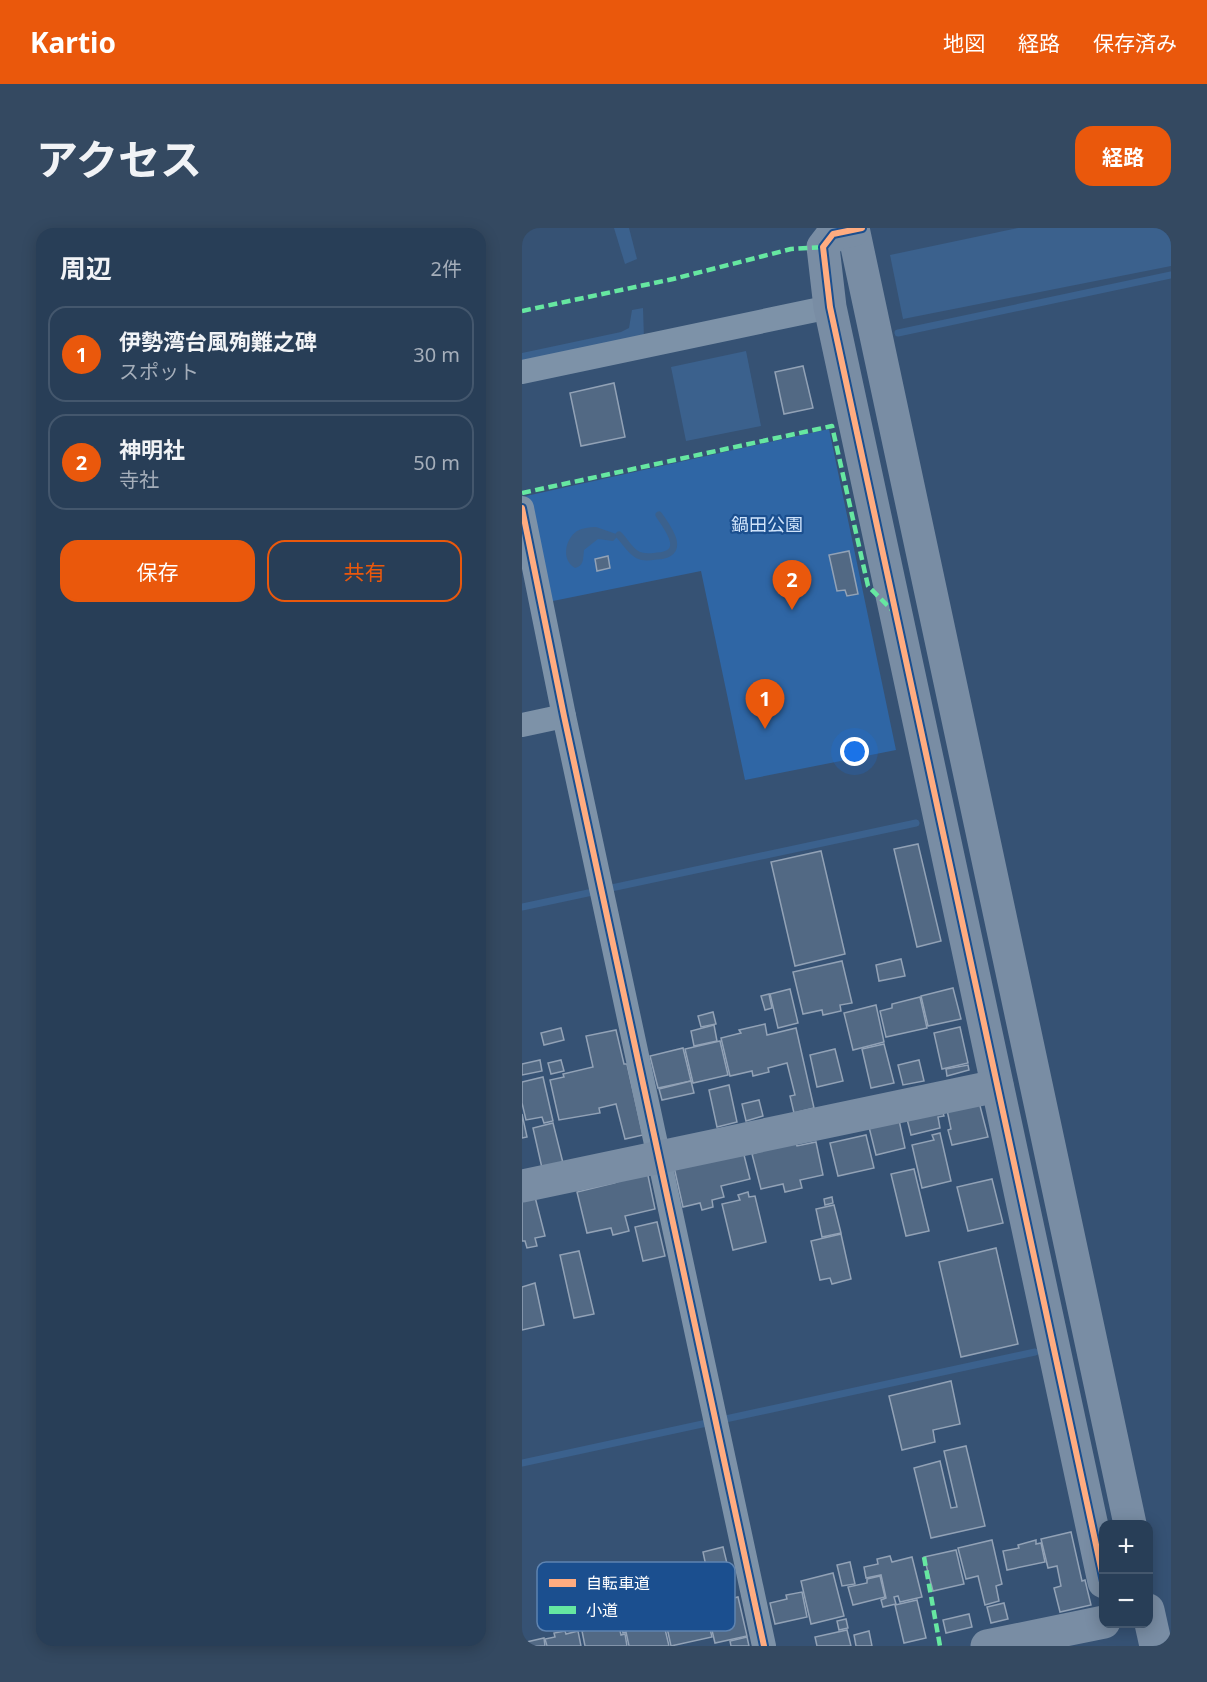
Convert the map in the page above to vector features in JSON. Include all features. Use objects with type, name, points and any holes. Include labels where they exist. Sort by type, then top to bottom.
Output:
[{"type":"street","points":[[1102,1574],[830,307],[823,247],[833,234],[856,229],[1129,1520]]},
{"type":"street","points":[[522,372],[830,307]]},
{"type":"street","points":[[522,508],[564,716],[764,1646]]},
{"type":"street","points":[[522,725],[564,716]]},
{"type":"street","points":[[522,1186],[997,1086]]},
{"type":"street","points":[[987,1646],[1099,1623]]},
{"type":"street","points":[[1113,1628],[1117,1646]]},
{"type":"street","points":[[1152,1628],[1156,1646]]},
{"type":"green space","name":"鍋田公園","points":[[829,429],[896,750],[745,780],[701,571],[548,602],[526,496]]},
{"type":"shaded area","points":[[614,228],[629,228],[637,259],[625,264]]},
{"type":"shaded area","points":[[1018,228],[1171,228],[1171,266],[903,319],[890,255]]},
{"type":"shaded area","points":[[643,308],[644,339],[522,364],[522,353],[621,332],[629,328],[632,310]]},
{"type":"shaded area","points":[[746,351],[761,426],[686,441],[671,367]]},
{"type":"shaded area","points":[[596,527],[619,535],[613,541],[598,539],[584,550],[582,564],[575,568],[566,555],[567,544],[577,531]]},
{"type":"building","points":[[803,366],[813,408],[784,414],[775,372]]},
{"type":"building","points":[[614,383],[625,437],[581,446],[570,393]]},
{"type":"building","points":[[849,551],[858,594],[847,596],[845,590],[837,591],[829,555]]},
{"type":"building","points":[[608,556],[610,568],[597,571],[595,559]]},
{"type":"building","points":[[918,844],[941,941],[917,947],[894,849]]},
{"type":"building","points":[[821,851],[845,954],[795,966],[771,862]]},
{"type":"building","points":[[901,959],[905,976],[879,981],[876,965]]},
{"type":"building","points":[[842,961],[852,1003],[840,1005],[841,1011],[823,1015],[822,1010],[803,1014],[793,972]]},
{"type":"building","points":[[953,988],[961,1019],[928,1026],[921,996]]},
{"type":"building","points":[[790,989],[798,1023],[778,1028],[770,994]]},
{"type":"building","points":[[769,994],[772,1008],[765,1010],[761,996]]},
{"type":"building","points":[[920,997],[927,1028],[886,1037],[880,1011],[892,1008],[892,1004]]},
{"type":"building","points":[[876,1005],[884,1042],[853,1050],[844,1013]]},
{"type":"building","points":[[713,1012],[716,1024],[701,1027],[698,1016]]},
{"type":"building","points":[[765,1024],[767,1035],[796,1028],[814,1108],[794,1113],[790,1096],[795,1095],[787,1063],[768,1068],[769,1072],[753,1076],[752,1071],[730,1076],[721,1038],[741,1033],[739,1030]]},
{"type":"building","points":[[714,1025],[717,1041],[694,1046],[691,1031]]},
{"type":"building","points":[[960,1027],[968,1063],[942,1069],[934,1033]]},
{"type":"building","points":[[561,1028],[564,1040],[544,1045],[541,1033]]},
{"type":"building","points":[[616,1030],[624,1064],[627,1064],[643,1135],[625,1139],[616,1104],[599,1108],[600,1113],[559,1120],[550,1080],[564,1077],[563,1074],[593,1067],[586,1036]]},
{"type":"building","points":[[720,1041],[728,1075],[693,1083],[685,1049]]},
{"type":"building","points":[[884,1044],[894,1083],[871,1088],[862,1049]]},
{"type":"building","points":[[683,1048],[691,1081],[658,1088],[650,1056]]},
{"type":"building","points":[[835,1049],[843,1081],[817,1087],[810,1055]]},
{"type":"building","points":[[540,1060],[542,1071],[522,1075],[522,1064]]},
{"type":"building","points":[[561,1060],[564,1071],[551,1074],[548,1063]]},
{"type":"building","points":[[919,1060],[924,1081],[903,1085],[898,1065]]},
{"type":"building","points":[[968,1065],[969,1070],[947,1076],[946,1069]]},
{"type":"building","points":[[543,1077],[553,1121],[544,1123],[542,1117],[526,1120],[522,1103],[522,1082]]},
{"type":"building","points":[[691,1081],[694,1093],[662,1100],[659,1089]]},
{"type":"building","points":[[729,1085],[737,1122],[717,1127],[709,1090]]},
{"type":"building","points":[[759,1100],[763,1116],[746,1121],[742,1104]]},
{"type":"building","points":[[979,1102],[988,1137],[952,1145],[948,1130],[951,1129],[947,1110]]},
{"type":"building","points":[[942,1110],[944,1116],[938,1117],[940,1128],[911,1135],[907,1119]]},
{"type":"building","points":[[522,1114],[527,1137],[522,1138]]},
{"type":"building","points":[[899,1120],[905,1148],[876,1155],[869,1127]]},
{"type":"building","points":[[553,1123],[563,1163],[542,1168],[533,1128]]},
{"type":"building","points":[[940,1133],[951,1181],[922,1188],[912,1145],[934,1140],[932,1135]]},
{"type":"building","points":[[866,1135],[874,1168],[838,1176],[830,1143]]},
{"type":"building","points":[[795,1140],[797,1146],[816,1142],[823,1175],[800,1180],[802,1188],[785,1192],[783,1184],[761,1189],[752,1154]]},
{"type":"building","points":[[743,1151],[750,1179],[721,1186],[724,1197],[712,1200],[713,1207],[702,1210],[700,1203],[683,1207],[674,1167]]},
{"type":"building","points":[[914,1169],[929,1231],[906,1236],[891,1174]]},
{"type":"building","points":[[647,1171],[655,1209],[625,1216],[629,1231],[613,1235],[611,1228],[587,1233],[577,1192],[614,1183]]},
{"type":"building","points":[[992,1179],[1003,1223],[968,1231],[957,1187]]},
{"type":"building","points":[[748,1192],[749,1197],[755,1196],[766,1242],[733,1250],[722,1204],[740,1200],[738,1195]]},
{"type":"building","points":[[535,1197],[545,1236],[535,1238],[537,1246],[527,1248],[525,1241],[522,1241],[522,1200]]},
{"type":"building","points":[[832,1197],[833,1203],[825,1205],[824,1199]]},
{"type":"building","points":[[834,1205],[841,1233],[822,1237],[816,1209]]},
{"type":"building","points":[[657,1222],[665,1256],[643,1261],[635,1227]]},
{"type":"building","points":[[841,1234],[851,1279],[832,1284],[830,1278],[820,1280],[811,1241]]},
{"type":"building","points":[[996,1248],[1018,1344],[961,1357],[939,1262]]},
{"type":"building","points":[[579,1251],[594,1314],[574,1318],[560,1255]]},
{"type":"building","points":[[535,1283],[544,1325],[522,1330],[522,1287]]},
{"type":"building","points":[[951,1381],[960,1424],[933,1430],[935,1442],[902,1450],[889,1396]]},
{"type":"building","points":[[966,1446],[985,1526],[931,1538],[914,1468],[940,1461],[951,1508],[957,1507],[944,1451]]},
{"type":"building","points":[[1071,1532],[1082,1581],[1085,1580],[1091,1605],[1060,1612],[1054,1588],[1061,1586],[1057,1566],[1048,1568],[1041,1539]]},
{"type":"building","points":[[992,1540],[1002,1584],[996,1586],[999,1601],[985,1605],[978,1576],[966,1579],[958,1548]]},
{"type":"building","points":[[1036,1540],[1036,1544],[1041,1543],[1045,1562],[1007,1570],[1003,1551],[1019,1548],[1018,1545]]},
{"type":"building","points":[[723,1547],[727,1562],[705,1562],[703,1552]]},
{"type":"building","points":[[956,1550],[964,1584],[933,1591],[924,1557]]},
{"type":"building","points":[[890,1556],[892,1562],[912,1557],[922,1597],[900,1602],[898,1596],[894,1597],[896,1604],[883,1607],[881,1600],[886,1598],[881,1575],[866,1578],[864,1567],[878,1564],[877,1559]]},
{"type":"building","points":[[850,1562],[855,1584],[842,1586],[837,1565]]},
{"type":"building","points":[[833,1573],[844,1616],[811,1624],[801,1581]]},
{"type":"building","points":[[880,1576],[885,1597],[853,1605],[848,1587],[867,1583],[867,1579]]},
{"type":"building","points":[[802,1592],[807,1617],[775,1624],[770,1603],[787,1599],[786,1595]]},
{"type":"building","points":[[738,1597],[747,1636],[715,1643],[712,1631],[735,1631],[735,1598]]},
{"type":"building","points":[[917,1600],[926,1638],[904,1643],[895,1605]]},
{"type":"building","points":[[1004,1603],[1008,1619],[991,1623],[987,1607]]},
{"type":"building","points":[[969,1614],[972,1627],[946,1633],[943,1620]]},
{"type":"building","points":[[846,1619],[848,1628],[839,1630],[837,1621]]},
{"type":"building","points":[[847,1630],[851,1646],[817,1646],[815,1637]]},
{"type":"building","points":[[565,1631],[566,1634],[578,1631],[581,1646],[547,1646],[545,1639],[555,1637],[554,1633]]},
{"type":"building","points":[[582,1631],[620,1631],[621,1635],[625,1634],[627,1646],[585,1646]]},
{"type":"building","points":[[623,1631],[665,1631],[669,1646],[629,1646],[626,1632]]},
{"type":"building","points":[[668,1631],[711,1631],[712,1637],[671,1646]]},
{"type":"building","points":[[869,1631],[872,1646],[856,1646],[854,1635]]},
{"type":"building","points":[[747,1637],[749,1646],[731,1646],[730,1641]]},
{"type":"building","points":[[544,1638],[545,1646],[522,1646],[522,1643]]},
{"type":"waterway","points":[[898,333],[1171,275]]},
{"type":"waterway","points":[[619,535],[632,551],[640,556],[666,554],[672,551],[673,540],[659,515]]},
{"type":"waterway","points":[[522,907],[916,823]]},
{"type":"waterway","points":[[522,1463],[1035,1352]]},
{"type":"marked path","points":[[522,311],[673,279],[791,249],[823,247]]},
{"type":"marked path","points":[[522,493],[832,426],[868,586],[894,612]]},
{"type":"marked path","points":[[924,1557],[940,1646]]},
{"type":"cycle path","points":[[862,228],[833,234],[823,247],[830,307],[1102,1574]]},
{"type":"cycle path","points":[[522,508],[564,716],[764,1646]]},
{"type":"place","name":"神明社","points":[[792,610]]},
{"type":"place","name":"伊勢湾台風殉難之碑","points":[[765,729]]}]
